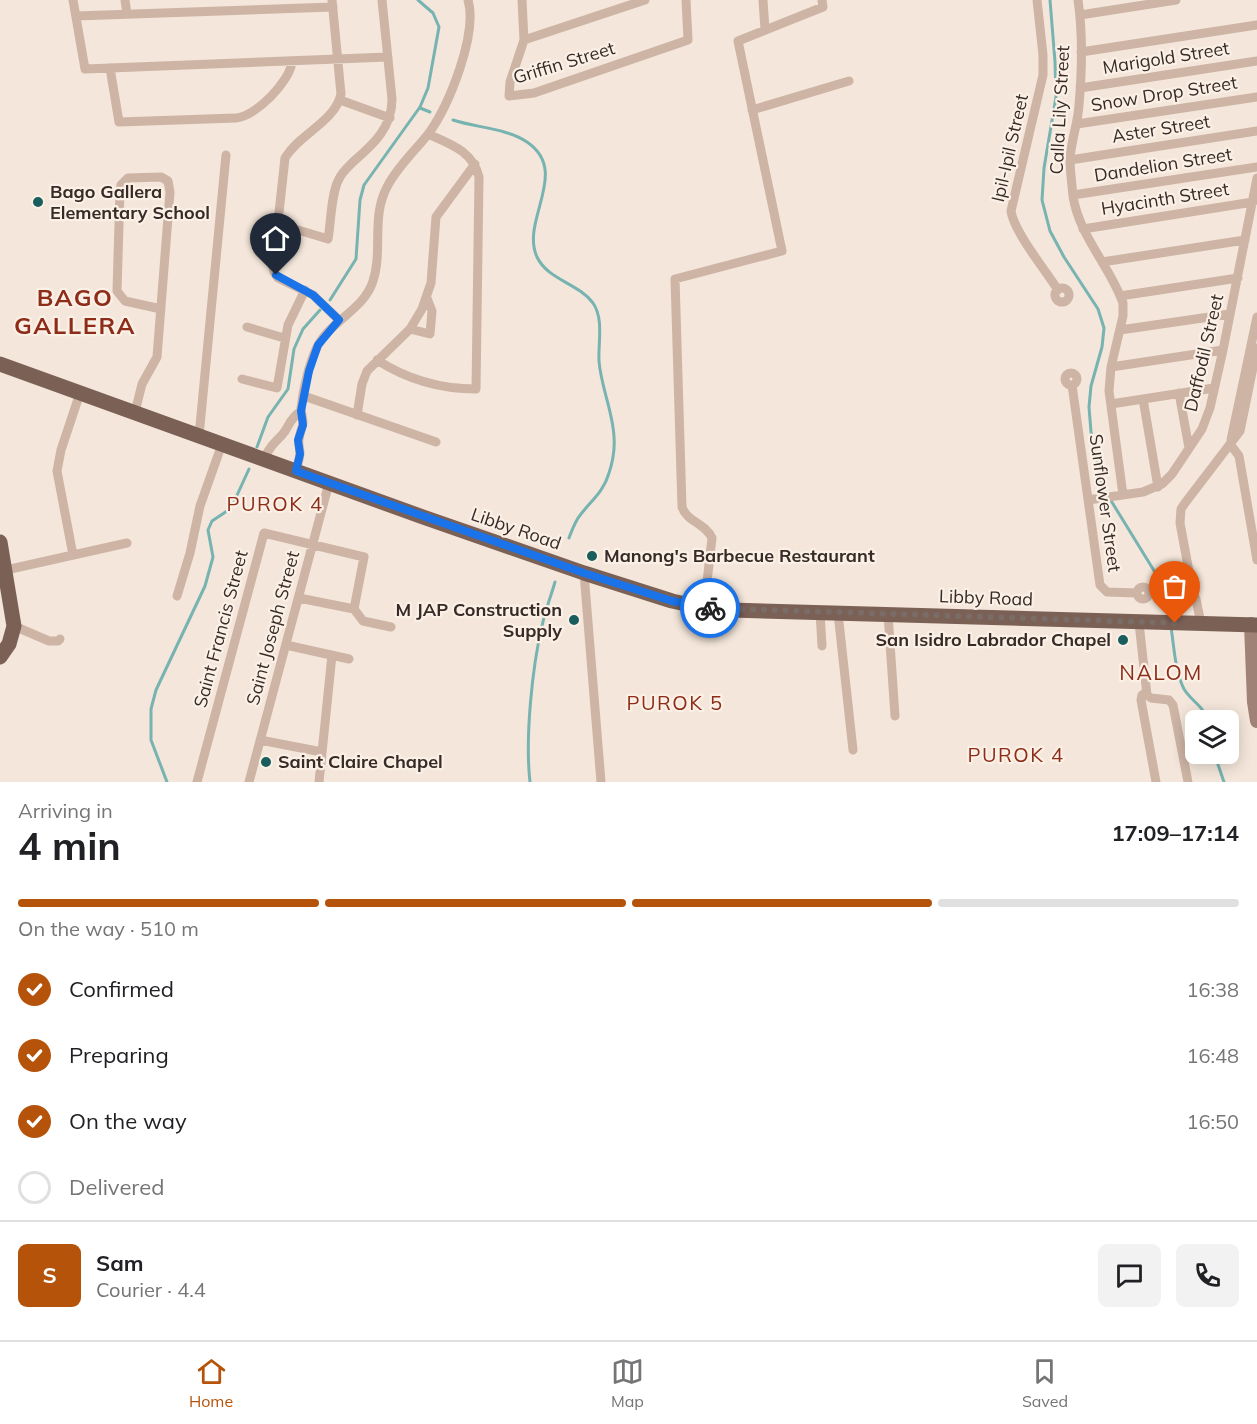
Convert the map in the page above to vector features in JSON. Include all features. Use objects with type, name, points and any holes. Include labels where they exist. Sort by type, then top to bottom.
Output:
[{"type":"main road","name":"Libby Road","points":[[0,364],[584,573],[672,601],[704,608],[1254,625]]},
{"type":"main road","points":[[0,542],[14,626],[9,644],[0,657]]},
{"type":"street","points":[[73,0],[85,69],[388,57]]},
{"type":"street","points":[[125,0],[127,14]]},
{"type":"street","points":[[278,224],[328,239],[335,190],[340,177],[377,140],[390,118],[392,99],[382,0]]},
{"type":"street","points":[[296,471],[300,454],[298,440],[303,425],[301,411],[309,371],[318,345],[339,320],[364,299],[374,280],[379,209],[382,197],[392,179],[428,134],[444,109],[465,51],[471,15],[468,0]]},
{"type":"street","name":"Griffin Street","points":[[522,0],[524,40],[510,81],[509,96],[534,93],[688,40],[686,0]]},
{"type":"street","points":[[524,40],[645,0]]},
{"type":"street","points":[[763,0],[765,30]]},
{"type":"street","points":[[704,608],[712,538],[705,528],[686,516],[682,507],[675,279],[783,251],[738,41],[823,7],[822,0]]},
{"type":"street","name":"Ipil-Ipil Street","points":[[1037,0],[1043,55],[1042,75],[1011,211],[1012,219],[1058,290]]},
{"type":"street","name":"Calla Lily Street","points":[[1078,0],[1081,52],[1077,124],[1070,160],[1073,195],[1083,229],[1120,296],[1124,309],[1109,379],[1123,495]]},
{"type":"street","points":[[1080,15],[1176,0]]},
{"type":"street","points":[[76,16],[333,3],[342,87],[340,100],[332,112],[292,148],[285,158],[273,267],[276,275],[282,280],[305,290],[339,320]]},
{"type":"street","points":[[1081,52],[1257,25]]},
{"type":"street","points":[[110,68],[119,122],[240,118],[253,112],[280,86],[290,75],[292,61]]},
{"type":"street","name":"Marigold Street","points":[[1080,88],[1257,61]]},
{"type":"street","points":[[752,110],[849,81]]},
{"type":"street","name":"Snow Drop Street","points":[[1077,124],[1257,97]]},
{"type":"street","points":[[340,100],[390,118]]},
{"type":"street","name":"Aster Street","points":[[1070,160],[1257,131]]},
{"type":"street","points":[[377,360],[408,377],[433,385],[476,389],[480,186],[475,164],[458,148],[428,134]]},
{"type":"street","points":[[199,436],[226,155]]},
{"type":"street","points":[[357,415],[364,377],[377,360],[410,328],[427,298],[431,283],[435,220],[475,164]]},
{"type":"street","name":"Dandelion Street","points":[[1073,195],[1257,167]]},
{"type":"street","points":[[135,412],[141,384],[157,357],[161,309],[170,192],[168,181],[161,177],[129,178],[120,191],[117,291],[125,301],[161,309]]},
{"type":"street","name":"Daffodil Street","points":[[1158,487],[1168,479],[1207,419],[1257,178]]},
{"type":"street","name":"Hyacinth Street","points":[[1083,229],[1253,202]]},
{"type":"street","points":[[1102,262],[1245,240]]},
{"type":"street","points":[[1120,296],[1238,278]]},
{"type":"street","points":[[242,378],[277,388],[284,338],[292,313],[305,290]]},
{"type":"street","points":[[410,328],[430,334],[432,311],[427,298]]},
{"type":"street","points":[[1120,330],[1230,314]]},
{"type":"street","points":[[1198,624],[1196,599],[1180,523],[1181,509],[1230,444],[1251,363],[1257,317]]},
{"type":"street","points":[[247,327],[284,338]]},
{"type":"street","points":[[1251,363],[1257,348]]},
{"type":"street","points":[[1112,367],[1223,350]]},
{"type":"street","name":"Sunflower Street","points":[[1072,385],[1101,588],[1107,592],[1137,593]]},
{"type":"street","points":[[1111,404],[1215,388]]},
{"type":"street","points":[[72,555],[57,471],[61,450],[80,393]]},
{"type":"street","points":[[1179,393],[1189,448]]},
{"type":"street","points":[[304,396],[436,442]]},
{"type":"street","points":[[1088,500],[1143,492],[1158,487],[1143,399]]},
{"type":"street","points":[[264,459],[273,443],[283,434],[292,417],[301,411]]},
{"type":"street","points":[[283,434],[298,440]]},
{"type":"street","points":[[177,596],[190,553],[200,506],[222,444]]},
{"type":"street","points":[[1230,444],[1239,456],[1257,560]]},
{"type":"street","name":"Saint Joseph Street","points":[[249,782],[329,483]]},
{"type":"street","name":"Saint Francis Street","points":[[197,782],[264,533],[313,545]]},
{"type":"street","points":[[6,570],[127,543]]},
{"type":"street","points":[[313,545],[364,557],[354,609]]},
{"type":"street","points":[[584,573],[601,782]]},
{"type":"street","points":[[298,598],[354,609],[363,621],[391,627]]},
{"type":"street","points":[[820,612],[822,646]]},
{"type":"street","points":[[838,613],[853,750]]},
{"type":"street","points":[[888,614],[895,716]]},
{"type":"street","points":[[1145,623],[1146,692],[1149,698],[1169,700],[1173,705],[1188,782]]},
{"type":"street","points":[[1254,625],[1257,721]]},
{"type":"street","points":[[14,626],[49,641],[60,639]]},
{"type":"street","points":[[286,645],[349,659]]},
{"type":"street","points":[[318,782],[332,655]]},
{"type":"street","points":[[1146,692],[1142,695],[1141,700],[1156,782]]},
{"type":"street","points":[[260,740],[322,752]]},
{"type":"waterway","points":[[330,300],[356,259],[360,200],[364,185],[420,107],[428,88],[439,27],[433,13],[418,0]]},
{"type":"waterway","points":[[1050,0],[1056,97],[1044,168],[1042,200],[1050,231],[1098,309],[1104,328],[1102,347],[1091,386],[1089,407],[1091,432],[1102,486],[1161,582],[1169,617]]},
{"type":"waterway","points":[[420,108],[430,112]]},
{"type":"waterway","points":[[453,120],[519,137],[539,154],[545,167],[545,182],[534,228],[533,243],[537,257],[548,271],[587,296],[593,303],[598,316],[599,361],[613,428],[613,455],[604,485],[579,517],[569,538]]},
{"type":"waterway","points":[[257,447],[268,417],[288,389],[294,349],[303,329],[320,310]]},
{"type":"waterway","points":[[167,782],[151,740],[151,709],[156,690],[205,586],[213,557],[208,530],[212,521],[233,504],[249,469]]},
{"type":"waterway","points":[[530,782],[528,745],[532,682],[543,620],[555,582]]},
{"type":"waterway","points":[[1171,627],[1181,682],[1187,693],[1202,710]]},
{"type":"waterway","points":[[1218,764],[1224,782]]},
{"type":"way so far","points":[[710,608],[1175,623]]},
{"type":"place","name":"Bago Gallera Elementary School","points":[[38,202]]},
{"type":"place","name":"Manong's Barbecue Restaurant","points":[[592,556]]},
{"type":"place","name":"M JAP Construction Supply","points":[[574,620]]},
{"type":"place","name":"San Isidro Labrador Chapel","points":[[1123,640]]},
{"type":"place","name":"Saint Claire Chapel","points":[[266,762]]},
{"type":"district","name":"BAGO GALLERA","points":[[75,312]]},
{"type":"district","name":"PUROK 4","points":[[275,504]]},
{"type":"district","name":"NALOM","points":[[1161,673]]},
{"type":"district","name":"PUROK 5","points":[[675,703]]},
{"type":"district","name":"PUROK 4","points":[[1016,755]]},
{"type":"route","points":[[276,275],[313,295],[339,320],[318,345],[309,371],[301,411],[303,425],[298,440],[300,454],[296,471],[584,573],[672,601],[710,608]]}]
